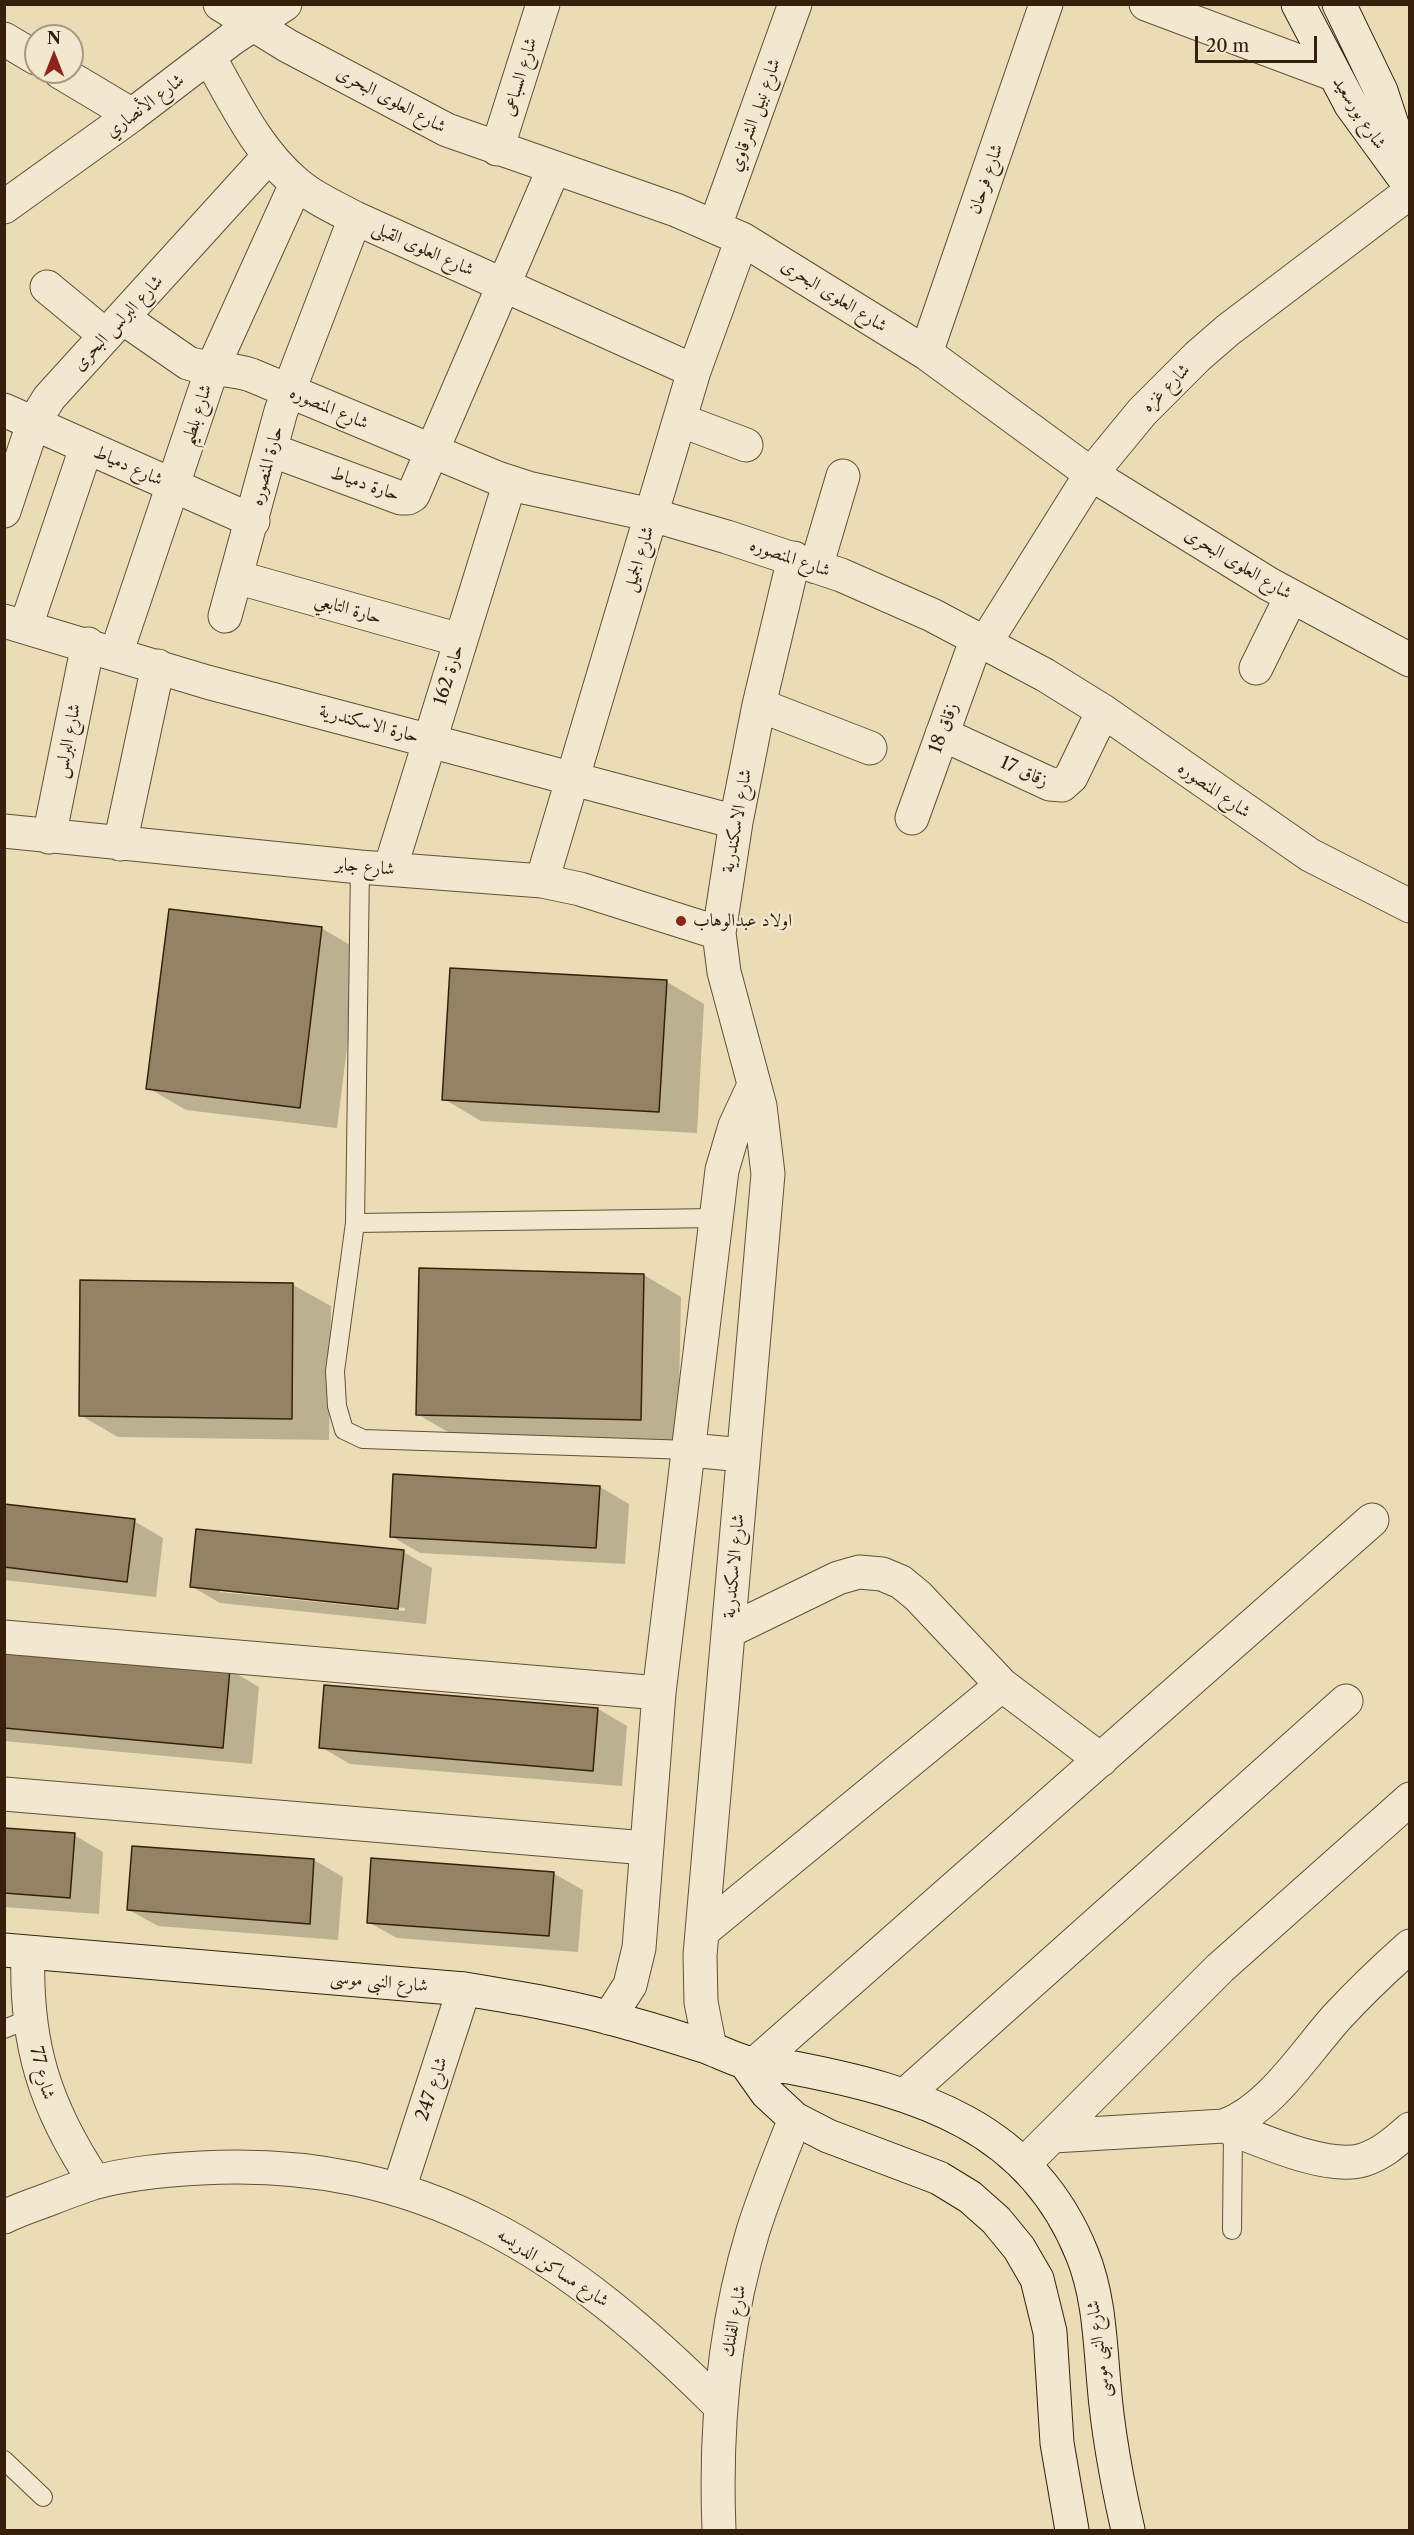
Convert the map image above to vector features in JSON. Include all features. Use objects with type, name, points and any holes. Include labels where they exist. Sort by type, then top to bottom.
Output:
[{"type":"street","name":"شارع العلوى البحرى","points":[[220,4],[252,24],[447,130],[676,210],[728,233],[926,353],[1091,474],[1291,597],[1410,660]]},
{"type":"street","name":"شارع الأنصاري","points":[[4,207],[132,116],[252,24],[285,4]]},
{"type":"street","name":"شارع السباعى","points":[[497,149],[543,4]]},
{"type":"street","name":"شارع نبيل الشرقاوي","points":[[728,233],[795,4]]},
{"type":"street","name":"شارع فرحان","points":[[926,353],[1046,4]]},
{"type":"street","points":[[1146,4],[1333,74]]},
{"type":"street","name":"شارع بورسعيد","points":[[1298,4],[1333,74],[1371,134],[1410,186]]},
{"type":"street","name":"شارع بورسعيد","points":[[1339,4],[1380,91],[1410,180]]},
{"type":"street","points":[[4,39],[24,51]]},
{"type":"street","name":"شارع العلوى القبلى","points":[[209,57],[255,137],[269,156],[296,184],[355,218],[694,371]]},
{"type":"street","points":[[80,84],[132,116]]},
{"type":"street","name":"شارع البرلس البحرى","points":[[4,511],[33,424],[49,398],[269,156]]},
{"type":"street","points":[[432,452],[554,168]]},
{"type":"street","name":"شارع بلطيم","points":[[102,649],[174,486],[212,369],[296,184]]},
{"type":"street","name":"شارع غزه","points":[[981,641],[1091,474],[1142,412],[1198,356],[1410,192]]},
{"type":"street","name":"حارة المنصوره","points":[[225,616],[288,391],[355,218]]},
{"type":"street","name":"شارع الجميل","points":[[542,881],[680,420],[728,233]]},
{"type":"street","name":"شارع المنصوره","points":[[47,287],[114,327],[188,363],[212,369],[238,370],[432,452],[510,482],[652,515],[805,562],[887,594],[981,641],[1103,711],[1284,839],[1310,855],[1410,906]]},
{"type":"street","name":"شارع دمياط","points":[[4,410],[253,520]]},
{"type":"street","points":[[680,420],[746,445]]},
{"type":"street","points":[[15,624],[86,448]]},
{"type":"street","name":"حارة دمياط","points":[[271,450],[401,498],[413,495],[432,452]]},
{"type":"street","name":"شارع الاسكندرية","points":[[710,2048],[701,2002],[700,1955],[743,1455],[768,1197],[765,1140],[754,1085],[720,952],[721,914],[759,705],[805,562],[843,476]]},
{"type":"street","name":"حارة 162","points":[[375,868],[429,740],[510,482]]},
{"type":"street","name":"حارة التابعي","points":[[236,577],[459,640]]},
{"type":"street","points":[[1256,668],[1291,597]]},
{"type":"street","name":"حارة الاسكندرية","points":[[15,624],[207,682],[736,822]]},
{"type":"street","name":"زقاق 18","points":[[912,818],[942,734],[981,641]]},
{"type":"street","name":"شارع البرلس","points":[[49,837],[102,649]]},
{"type":"street","points":[[120,844],[158,666]]},
{"type":"street","points":[[759,705],[870,748]]},
{"type":"street","name":"زقاق 17","points":[[942,734],[1050,784],[1062,785],[1071,777],[1103,711]]},
{"type":"street","name":"شارع جابر","points":[[4,831],[375,868],[542,881],[580,889],[720,933]]},
{"type":"street","points":[[609,2018],[630,1985],[639,1948],[659,1693],[722,1170],[743,1105],[754,1085]]},
{"type":"street","points":[[690,1450],[743,1455]]},
{"type":"street","points":[[1072,2530],[1057,2443],[1050,2332],[1037,2279],[1019,2248],[996,2220],[970,2197],[939,2178],[828,2136],[795,2119],[767,2092],[751,2062],[1101,1760],[1372,1520]]},
{"type":"street","points":[[729,1631],[838,1578],[859,1572],[882,1574],[901,1582],[918,1596],[1002,1686],[1101,1760]]},
{"type":"street","points":[[4,1636],[659,1693]]},
{"type":"street","points":[[703,1931],[1002,1686]]},
{"type":"street","points":[[905,2095],[1346,1701]]},
{"type":"street","points":[[4,1794],[646,1848]]},
{"type":"street","points":[[1024,2164],[1220,1968],[1410,1799]]},
{"type":"street","points":[[1228,2128],[1259,2106],[1337,2017],[1410,1946]]},
{"type":"street","name":"شارع النبى موسى","points":[[16,1952],[464,1989],[530,2000],[609,2018],[751,2062],[792,2068],[905,2095],[948,2111],[975,2126],[1024,2164],[1048,2192],[1068,2222],[1083,2255],[1099,2319],[1109,2437],[1128,2530]]},
{"type":"street","name":"شارع 77","points":[[16,1952],[26,1989],[17,2024],[38,2067],[52,2108],[71,2147],[95,2182]]},
{"type":"street","name":"شارع 247","points":[[399,2189],[464,1989]]},
{"type":"street","name":"شارع الفلنك","points":[[719,2530],[721,2407],[738,2289],[753,2231],[795,2119]]},
{"type":"street","points":[[1053,2136],[1228,2128],[1316,2158],[1347,2163],[1376,2155],[1410,2129]]},
{"type":"street","name":"شارع مساكن الدريسه","points":[[7,2213],[95,2182],[169,2170],[246,2166],[323,2172],[399,2189],[462,2212],[522,2243],[560,2268],[628,2320],[676,2362],[721,2407]]},
{"type":"lane","points":[[375,868],[355,1223],[335,1371],[337,1406],[344,1430],[363,1439],[690,1450]]},
{"type":"lane","points":[[355,1223],[717,1218]]},
{"type":"lane","points":[[1228,2128],[1232,2230]]},
{"type":"lane","points":[[4,2460],[43,2497]]},
{"type":"building","points":[[169,909],[322,927],[300,1108],[146,1089]]},
{"type":"building","points":[[450,968],[667,980],[659,1112],[442,1100]]},
{"type":"building","points":[[419,1268],[644,1274],[641,1420],[416,1415]]},
{"type":"building","points":[[80,1280],[293,1283],[292,1419],[79,1416]]},
{"type":"building","points":[[393,1474],[600,1486],[596,1548],[390,1537]]},
{"type":"building","points":[[4,1504],[135,1519],[127,1582],[4,1567]]},
{"type":"building","points":[[196,1529],[404,1550],[398,1609],[190,1587]]},
{"type":"building","points":[[4,1648],[230,1669],[223,1748],[4,1728]]},
{"type":"building","points":[[324,1685],[598,1708],[593,1771],[319,1748]]},
{"type":"building","points":[[4,1828],[75,1833],[70,1898],[4,1893]]},
{"type":"building","points":[[132,1846],[314,1859],[310,1924],[127,1910]]},
{"type":"building","points":[[371,1858],[554,1872],[549,1936],[367,1923]]},
{"type":"place","name":"اولاد عبدالوهاب","points":[[681,921]]}]
